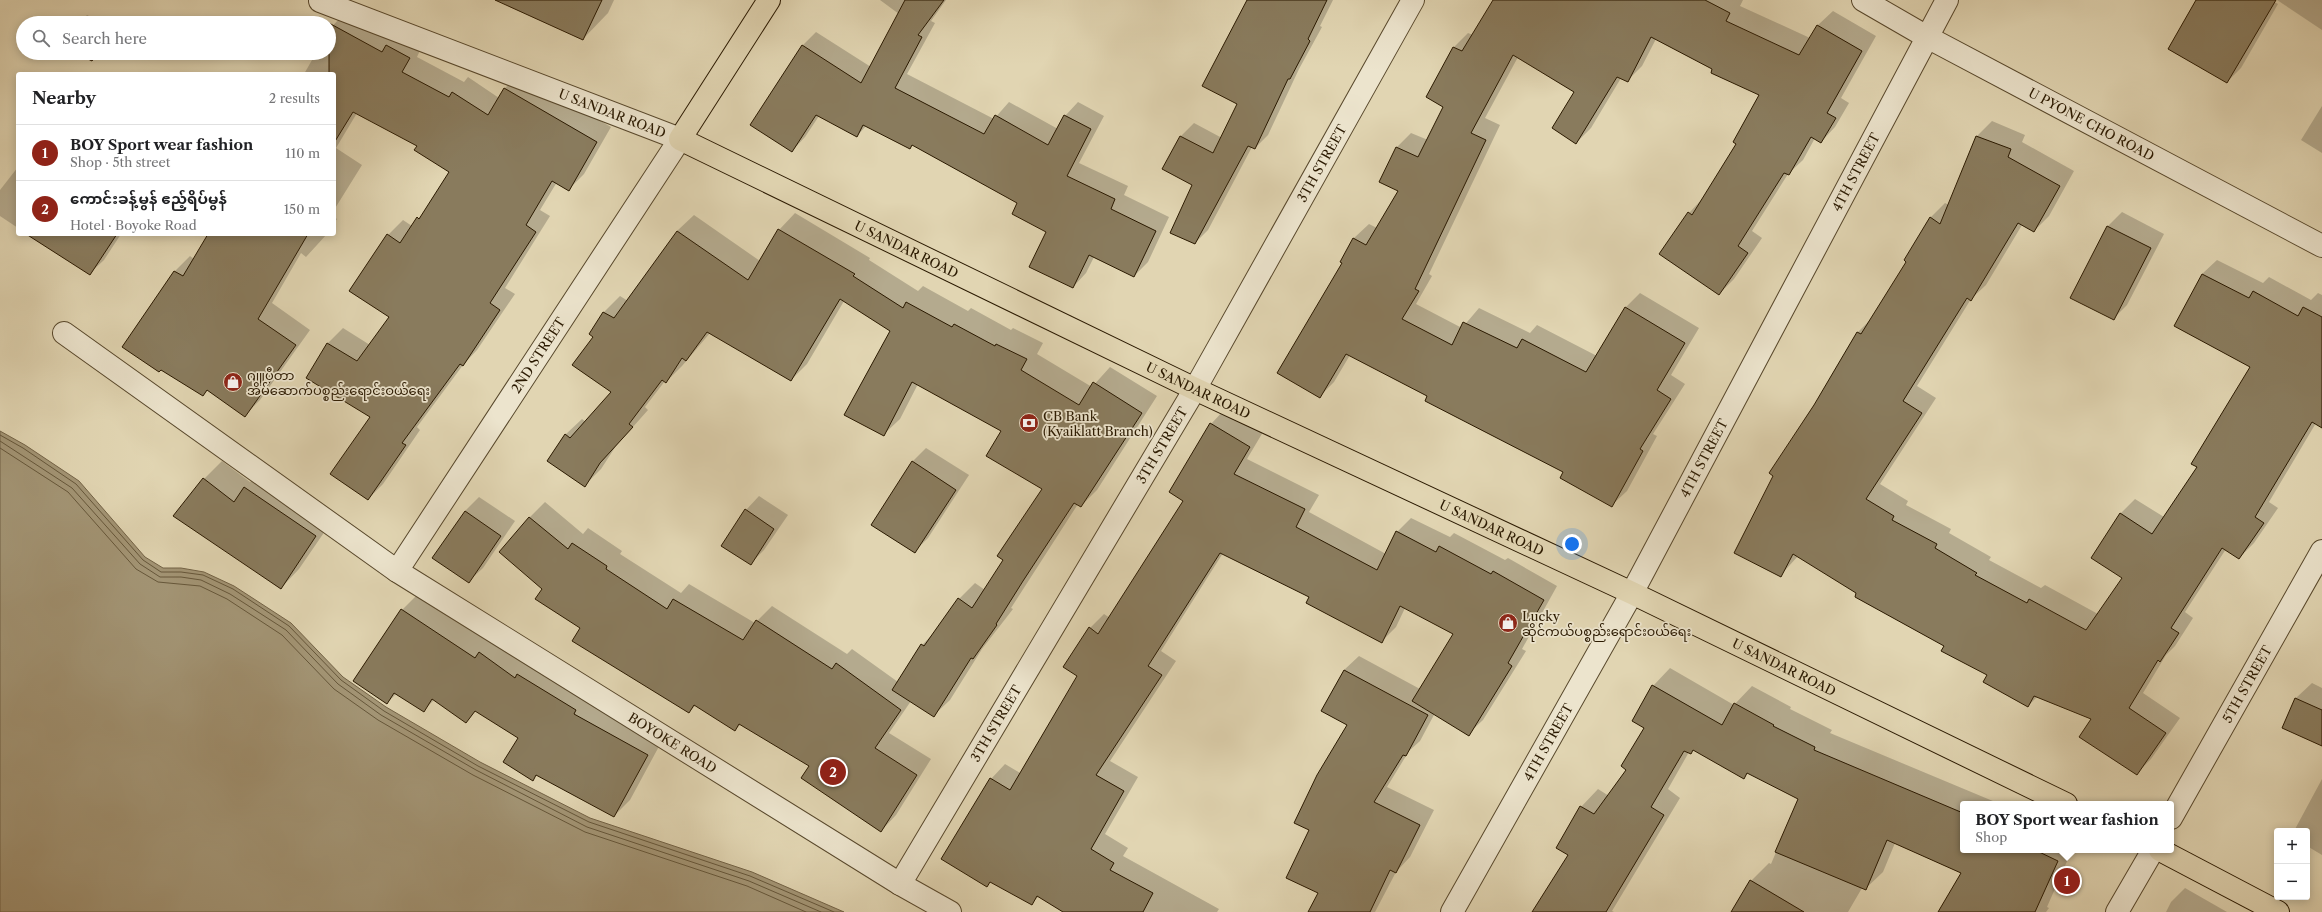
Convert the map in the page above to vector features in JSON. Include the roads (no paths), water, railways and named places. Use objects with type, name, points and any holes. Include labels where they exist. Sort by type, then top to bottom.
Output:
[{"type":"main road","points":[[680,139],[769,0]]},
{"type":"main road","name":"U SANDAR ROAD","points":[[680,139],[1195,389],[1632,593],[2060,801]]},
{"type":"main road","points":[[2166,853],[2278,912]]},
{"type":"street","name":"3TH STREET","points":[[900,884],[1195,389],[1413,0]]},
{"type":"street","name":"U PYONE CHO ROAD","points":[[1863,0],[1927,37],[2322,246]]},
{"type":"street","name":"4TH STREET","points":[[1452,912],[1632,593],[1947,0]]},
{"type":"street","name":"U SANDAR ROAD","points":[[320,1],[680,139]]},
{"type":"street","name":"2ND STREET","points":[[397,571],[680,139]]},
{"type":"street","name":"BOYOKE ROAD","points":[[64,334],[397,571],[900,884],[950,912]]},
{"type":"street","name":"5TH STREET","points":[[2174,813],[2322,551]]},
{"type":"street","points":[[2117,912],[2151,853]]},
{"type":"water","points":[[0,431],[25,445],[79,481],[145,557],[163,568],[181,568],[204,572],[234,586],[291,623],[343,677],[386,707],[480,762],[590,818],[752,872],[844,912],[0,912]]},
{"type":"place","name":"ဂျူပီတာ အိမ်ဆောက်ပစ္စည်းရောင်းဝယ်ရေး","points":[[233,382]]},
{"type":"place","name":"CB Bank (Kyaiklatt Branch)","points":[[1029,423]]},
{"type":"place","name":"Lucky ဆိုင်ကယ်ပစ္စည်းရောင်း၀ယ်ရေး","points":[[1508,623]]},
{"type":"place","name":"ကောင်းခန့်မွန် ဧည့်ရိပ်မွန်","points":[[833,772]]},
{"type":"place","name":"BOY Sport wear fashion","points":[[2067,881]]}]
